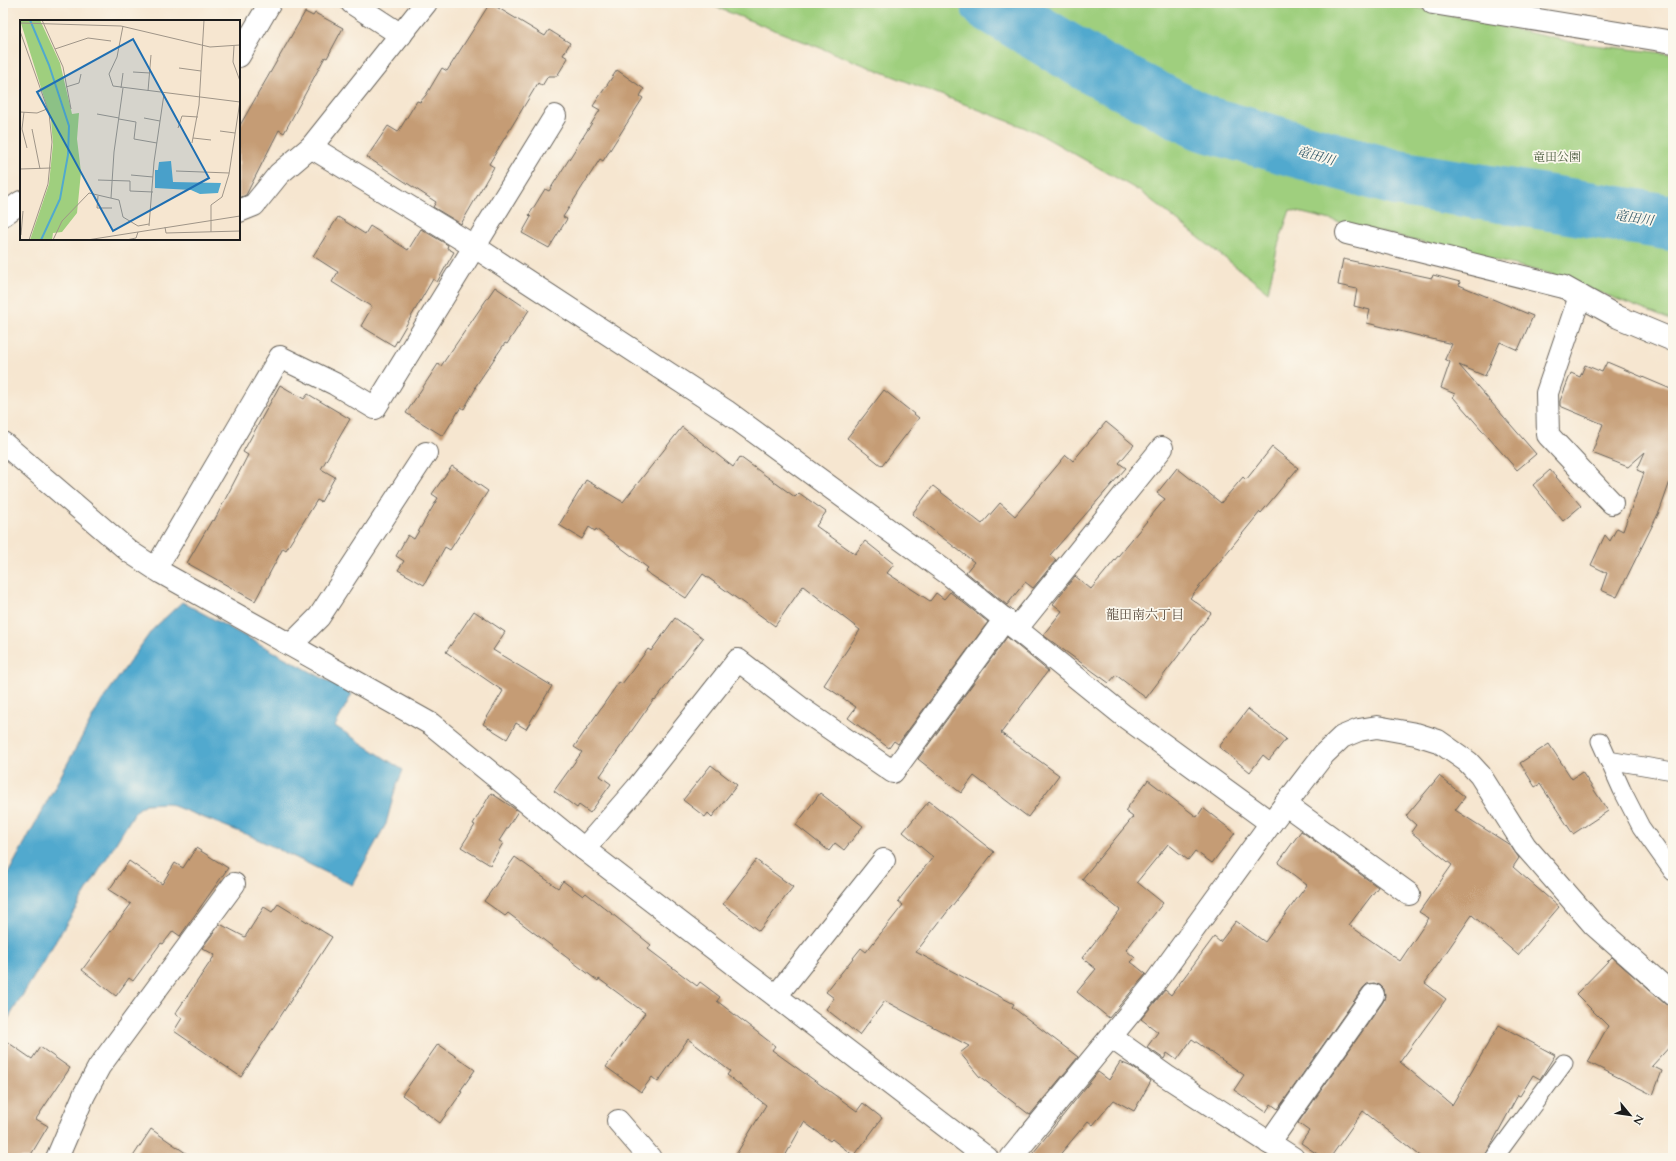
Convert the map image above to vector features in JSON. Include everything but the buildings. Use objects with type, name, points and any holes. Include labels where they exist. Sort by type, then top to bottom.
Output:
[{"type":"street","points":[[240,54],[270,3]]},
{"type":"street","points":[[352,3],[401,35]]},
{"type":"street","points":[[240,211],[254,205],[279,174],[311,147],[426,3]]},
{"type":"street","points":[[1433,3],[1463,6],[1673,42]]},
{"type":"street","points":[[156,568],[280,357],[335,384],[375,408],[555,116]]},
{"type":"street","points":[[311,147],[475,246],[726,411],[946,572],[1124,716],[1271,824]]},
{"type":"street","points":[[3,215],[20,203]]},
{"type":"street","points":[[1346,233],[1564,287],[1618,317],[1673,340]]},
{"type":"street","points":[[1580,296],[1547,392],[1548,435],[1612,503]]},
{"type":"street","points":[[3,443],[130,552],[431,724],[584,849],[987,1158]]},
{"type":"street","points":[[584,849],[637,788],[738,660],[802,709],[893,772],[1011,624],[1162,448]]},
{"type":"street","points":[[291,645],[319,617],[426,453]]},
{"type":"street","points":[[1011,1158],[1154,984],[1285,804],[1324,754],[1342,737],[1359,730],[1377,727],[1416,734],[1438,741],[1468,762],[1480,775],[1525,846],[1594,925],[1673,995]]},
{"type":"street","points":[[1285,804],[1409,894]]},
{"type":"street","points":[[776,996],[884,860]]},
{"type":"street","points":[[57,1158],[84,1095],[99,1068],[189,943],[234,884]]},
{"type":"street","points":[[1269,1143],[1373,995]]},
{"type":"street","points":[[1111,1038],[1293,1158]]},
{"type":"street","points":[[618,1121],[650,1158]]},
{"type":"lane","points":[[1600,741],[1641,827],[1673,872]]},
{"type":"lane","points":[[1608,760],[1673,771]]},
{"type":"lane","points":[[1494,1158],[1564,1063]]},
{"type":"green space","name":"竜田公園","points":[[705,3],[1395,3],[1576,43],[1673,54],[1673,321],[1555,275],[1290,210],[1278,245],[1268,292],[1141,192],[1036,132]]},
{"type":"water","points":[[182,602],[352,694],[335,726],[403,770],[395,790],[386,824],[352,885],[253,837],[166,803],[145,804],[135,812],[3,1027],[3,883],[99,705],[152,630]]},
{"type":"waterway","name":"竜田川","points":[[988,3],[1097,69],[1203,123],[1397,178],[1673,223]]},
{"type":"district","name":"龍田南六丁目","points":[[1145,614]]}]
